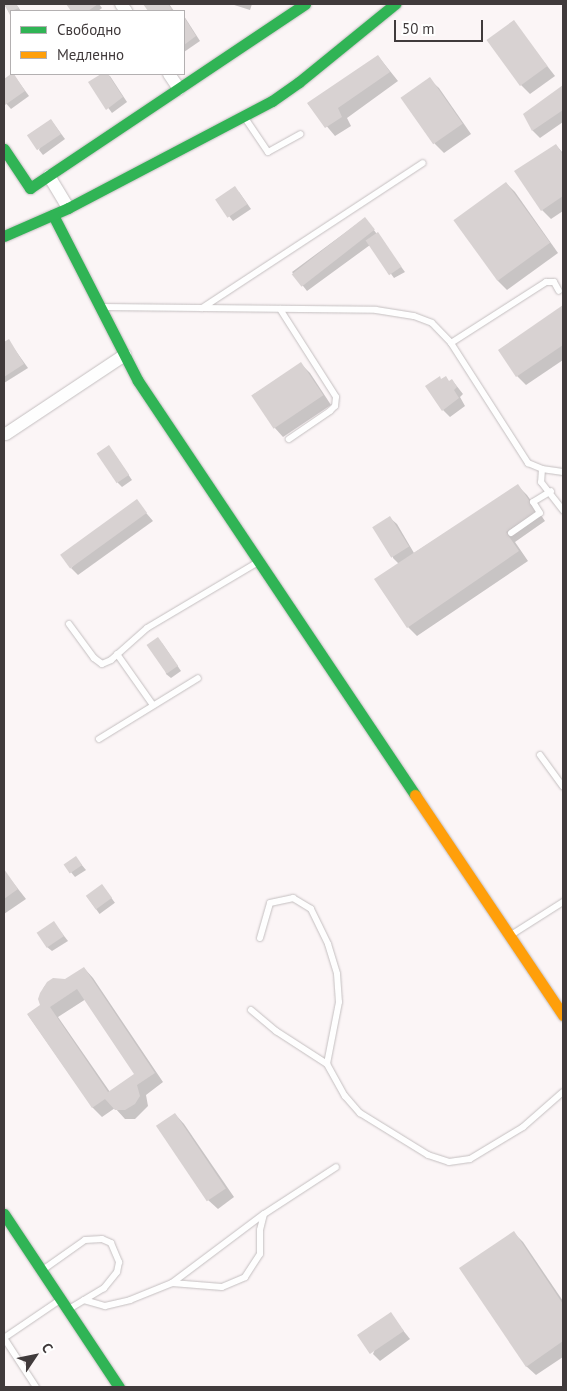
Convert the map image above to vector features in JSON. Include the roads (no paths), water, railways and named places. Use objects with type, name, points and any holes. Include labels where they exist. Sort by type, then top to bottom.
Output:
[{"type":"street","points":[[4,150],[30,188],[305,4]]},
{"type":"street","points":[[4,236],[68,208],[272,101],[299,82],[395,4]]},
{"type":"street","points":[[169,75],[179,89]]},
{"type":"street","points":[[49,176],[68,208]]},
{"type":"street","points":[[53,215],[138,382],[563,1015]]},
{"type":"street","points":[[6,434],[125,355]]},
{"type":"street","points":[[4,1214],[118,1387]]},
{"type":"lane","points":[[244,117],[268,152],[300,134]]},
{"type":"lane","points":[[201,308],[423,163]]},
{"type":"lane","points":[[451,343],[546,282],[554,282],[559,291]]},
{"type":"lane","points":[[100,308],[376,310],[414,316],[432,323],[451,343],[528,463],[542,469],[563,472]]},
{"type":"lane","points":[[280,309],[336,397],[335,406],[330,411],[288,439]]},
{"type":"lane","points":[[542,469],[542,482],[563,510]]},
{"type":"lane","points":[[511,533],[540,513],[533,502],[550,491]]},
{"type":"lane","points":[[68,624],[94,658],[102,664],[117,654],[147,628],[259,562]]},
{"type":"lane","points":[[117,654],[153,705]]},
{"type":"lane","points":[[100,740],[198,678]]},
{"type":"lane","points":[[540,756],[563,787]]},
{"type":"lane","points":[[260,938],[270,903],[293,898],[311,909],[328,944],[337,974],[339,1002],[327,1064]]},
{"type":"lane","points":[[510,936],[563,902]]},
{"type":"lane","points":[[251,1010],[276,1031],[327,1064],[344,1096],[360,1112],[428,1154],[449,1162],[470,1159],[499,1143],[523,1127],[563,1092]]},
{"type":"lane","points":[[84,1300],[104,1306],[130,1300],[172,1283],[264,1214],[336,1167]]},
{"type":"lane","points":[[172,1283],[222,1287],[245,1277],[260,1254],[260,1230],[264,1214]]},
{"type":"lane","points":[[42,1270],[85,1240],[102,1239],[110,1242],[119,1262],[117,1272],[104,1288],[68,1310]]},
{"type":"lane","points":[[36,1387],[4,1338],[61,1299]]}]
